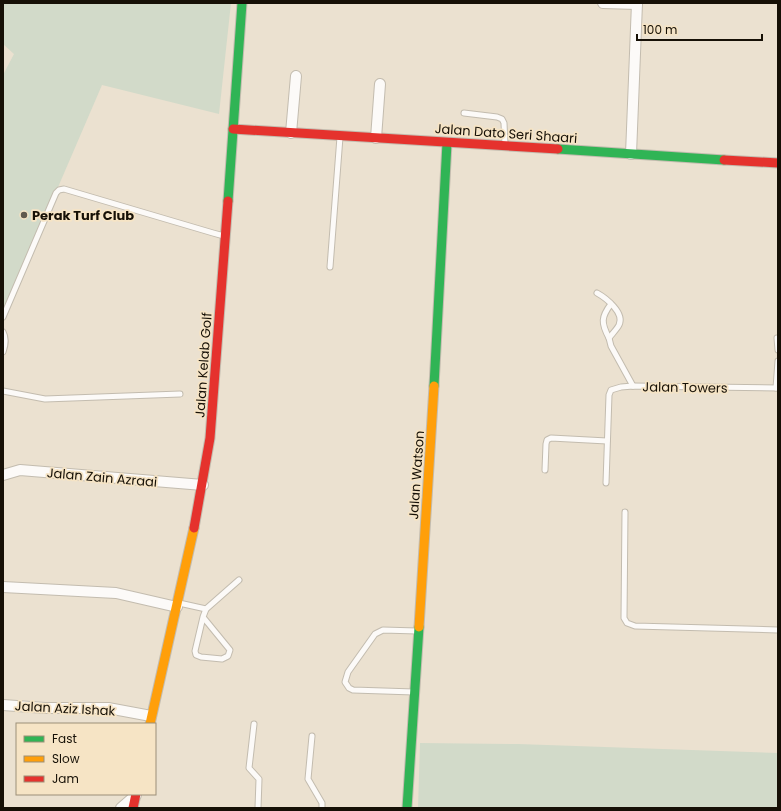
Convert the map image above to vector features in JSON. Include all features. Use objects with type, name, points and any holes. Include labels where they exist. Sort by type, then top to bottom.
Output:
[{"type":"street","name":"Jalan Kelab Golf","points":[[150,720],[178,604],[208,461],[214,399],[242,3]]},
{"type":"street","points":[[603,3],[637,4],[631,154]]},
{"type":"street","points":[[292,133],[296,76]]},
{"type":"street","points":[[376,138],[380,84]]},
{"type":"street","name":"Jalan Dato Seri Shaari","points":[[233,129],[778,163]]},
{"type":"street","name":"Jalan Watson","points":[[407,808],[429,480],[447,142]]},
{"type":"street","name":"Jalan Zain Azraai","points":[[3,475],[20,470],[203,485]]},
{"type":"street","points":[[3,587],[116,593],[178,604]]},
{"type":"street","name":"Jalan Aziz Ishak","points":[[3,705],[45,708],[108,708],[150,720]]},
{"type":"street","points":[[121,808],[136,795]]},
{"type":"street","points":[[133,808],[136,795]]},
{"type":"lane","points":[[464,113],[502,119],[504,123],[505,146]]},
{"type":"lane","points":[[330,267],[340,136]]},
{"type":"lane","points":[[3,317],[59,190],[64,189],[213,234],[225,236]]},
{"type":"lane","points":[[597,293],[611,304],[621,320],[619,326],[609,338]]},
{"type":"lane","name":"Jalan Towers","points":[[611,304],[603,316],[603,322],[611,346],[633,386],[777,388]]},
{"type":"lane","points":[[3,332],[5,335],[6,345],[3,352]]},
{"type":"lane","points":[[777,338],[778,350]]},
{"type":"lane","points":[[777,388],[778,361]]},
{"type":"lane","points":[[606,483],[609,395],[611,390],[633,386]]},
{"type":"lane","points":[[3,390],[45,399],[180,394]]},
{"type":"lane","points":[[545,470],[547,440],[552,438],[607,441]]},
{"type":"lane","points":[[625,512],[624,618],[627,623],[635,626],[778,630]]},
{"type":"lane","points":[[203,617],[230,650],[228,656],[222,660],[196,655],[203,617],[206,609],[239,580]]},
{"type":"lane","points":[[178,604],[206,609]]},
{"type":"lane","points":[[414,692],[353,690],[348,688],[345,682],[348,672],[375,634],[383,630],[418,631]]},
{"type":"lane","points":[[254,724],[249,768],[259,779],[258,808]]},
{"type":"lane","points":[[312,736],[308,779],[322,803],[322,808]]},
{"type":"green space","name":"Perak Turf Club","points":[[3,3],[231,3],[219,114],[102,85],[3,315],[3,75],[14,54],[3,44]]},
{"type":"green space","points":[[420,743],[518,744],[778,753],[778,808],[418,808]]},
{"type":"traffic: fast","points":[[228,201],[242,3]]},
{"type":"traffic: fast","points":[[434,386],[447,143]]},
{"type":"traffic: fast","points":[[558,149],[724,160]]},
{"type":"traffic: fast","points":[[407,808],[419,627]]},
{"type":"traffic: slow","points":[[419,627],[434,386]]},
{"type":"traffic: slow","points":[[150,723],[194,528]]},
{"type":"traffic: jam","points":[[233,129],[558,149]]},
{"type":"traffic: jam","points":[[724,160],[778,163]]},
{"type":"traffic: jam","points":[[194,528],[210,438],[228,201]]},
{"type":"traffic: jam","points":[[133,808],[136,795]]},
{"type":"place","name":"Perak Turf Club","points":[[24,215]]}]
